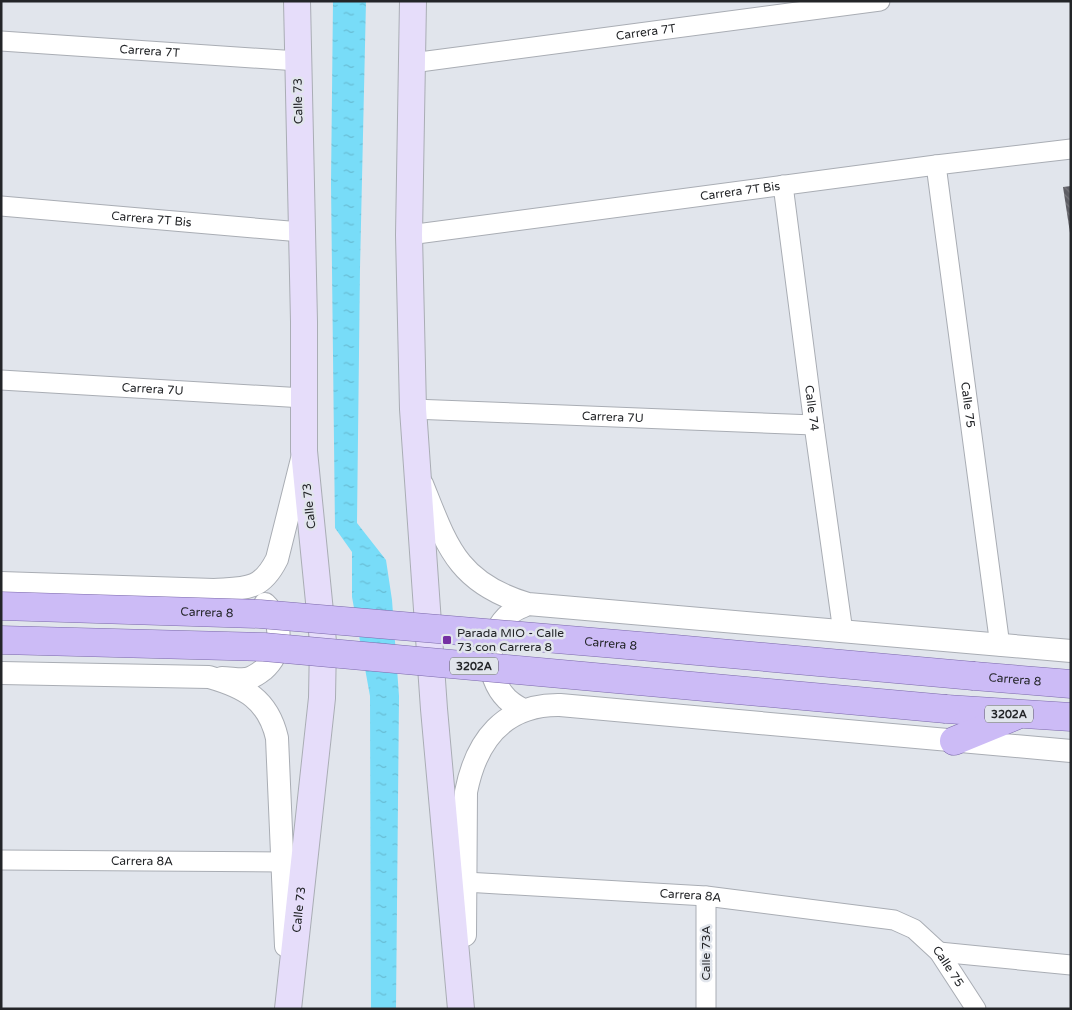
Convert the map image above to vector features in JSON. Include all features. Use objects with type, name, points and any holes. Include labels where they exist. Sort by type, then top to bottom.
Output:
[{"type":"main road","name":"Calle 73","points":[[288,1006],[322,698],[323,673],[322,642],[304,451],[297,1]]},
{"type":"main road","points":[[413,1],[409,235],[413,409],[435,719],[462,1009]]},
{"type":"main road","name":"Carrera 8","points":[[1,606],[260,614],[675,648],[1071,684]]},
{"type":"main road","name":"3202A","points":[[1,640],[264,648],[1020,714],[1065,722]]},
{"type":"main road","points":[[954,741],[1020,714]]},
{"type":"street","name":"Carrera 7T","points":[[412,63],[880,1]]},
{"type":"street","name":"Carrera 7T","points":[[1,41],[298,61]]},
{"type":"street","name":"Carrera 7T Bis","points":[[409,235],[936,165],[1071,149]]},
{"type":"street","name":"Calle 75","points":[[936,165],[1000,646]]},
{"type":"street","name":"Calle 74","points":[[783,185],[843,632]]},
{"type":"street","name":"Carrera 7T Bis","points":[[1,206],[301,232]]},
{"type":"street","name":"Carrera 7U","points":[[1,380],[304,398]]},
{"type":"street","name":"Carrera 7U","points":[[413,409],[814,425]]},
{"type":"street","name":"Carrera 8","points":[[1,583],[214,590],[255,586],[270,572],[277,559],[304,451]]},
{"type":"street","points":[[418,474],[445,540],[457,560],[473,577],[486,586],[506,597],[528,604],[1071,652]]},
{"type":"street","points":[[1,673],[246,679],[258,674],[274,656],[278,645],[279,632],[276,620],[262,601],[250,595],[214,590]]},
{"type":"street","points":[[523,710],[507,699],[496,684],[490,665],[491,646],[498,628],[511,613],[528,604]]},
{"type":"street","points":[[209,677],[229,682],[249,692],[264,707],[274,727],[278,751],[288,1006]]},
{"type":"street","points":[[462,1009],[466,792],[472,764],[478,752],[494,731],[523,710],[548,705],[560,705],[1071,751]]},
{"type":"street","name":"Carrera 8A","points":[[1,860],[283,862]]},
{"type":"street","name":"Carrera 8A","points":[[465,882],[706,896],[894,920],[914,929]]},
{"type":"street","name":"Calle 73A","points":[[706,896],[706,1009]]},
{"type":"street","name":"Calle 75","points":[[914,929],[939,952],[976,1009]]},
{"type":"street","points":[[939,952],[1071,965]]},
{"type":"water","points":[[333,1],[366,1],[357,523],[386,560],[392,600],[399,696],[396,1009],[371,1009],[370,696],[352,597],[352,552],[335,528],[331,184]]},
{"type":"building","points":[[1071,186],[1071,233],[1070,233],[1063,187]]},
{"type":"place","name":"Parada MIO - Calle 73 con Carrera 8","points":[[447,640]]}]
